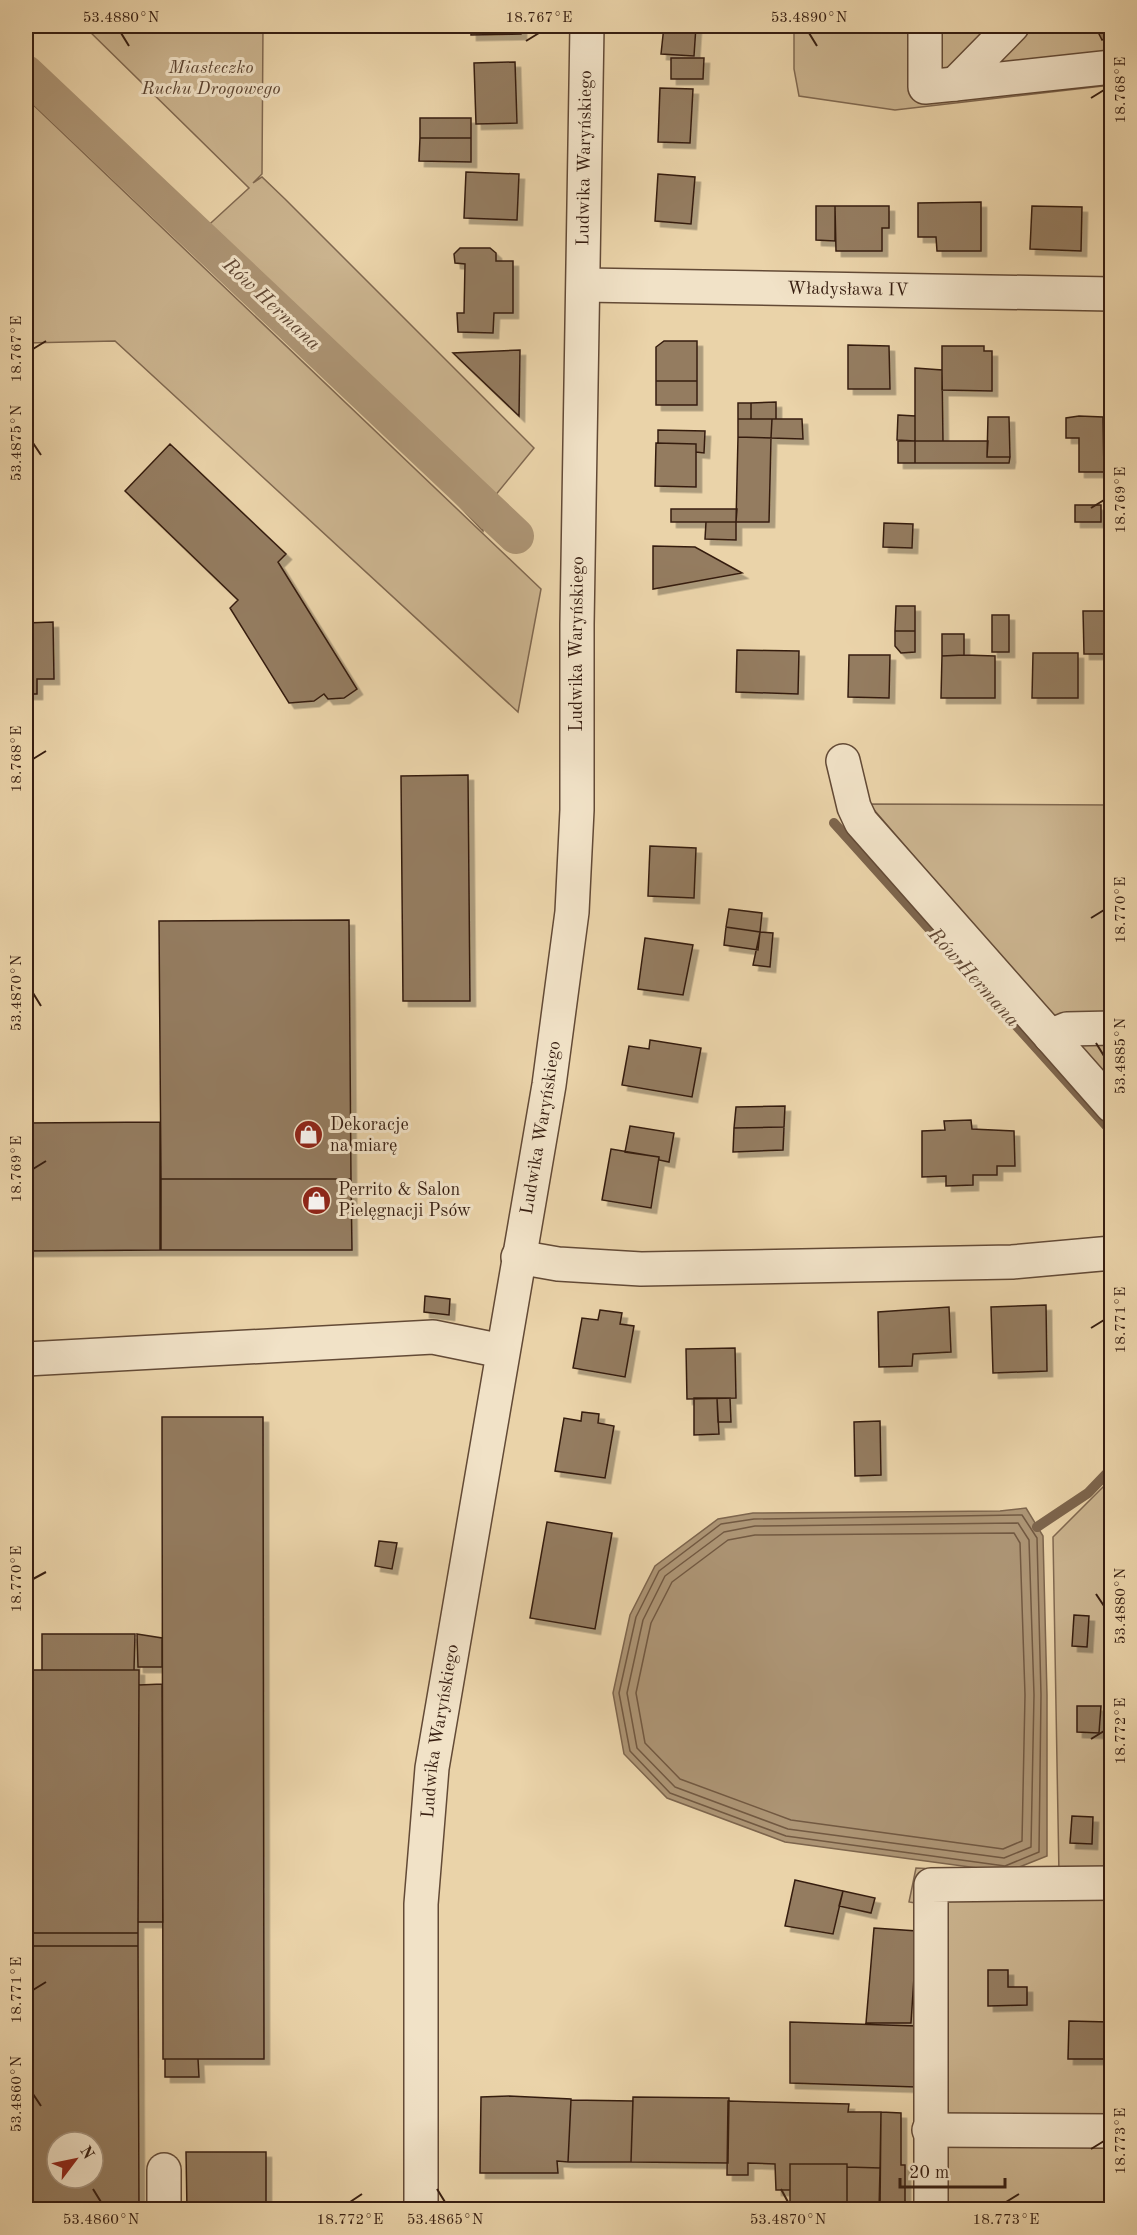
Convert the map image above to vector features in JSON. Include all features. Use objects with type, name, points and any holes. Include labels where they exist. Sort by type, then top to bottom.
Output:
[{"type":"street","name":"Ludwika Waryńskiego","points":[[421,2210],[422,1904],[432,1768],[549,1085],[572,912],[577,810],[577,624],[587,26]]},
{"type":"street","points":[[925,26],[925,87],[1112,67]]},
{"type":"street","points":[[956,84],[1012,26]]},
{"type":"street","name":"Władysława IV","points":[[584,285],[1112,294]]},
{"type":"street","points":[[843,761],[854,807],[861,822],[1112,1106]]},
{"type":"street","points":[[1050,1036],[1067,1029],[1112,1028]]},
{"type":"street","points":[[518,1257],[558,1264],[641,1269],[1012,1263],[1112,1253]]},
{"type":"street","points":[[26,1359],[433,1337],[502,1351]]},
{"type":"street","points":[[930,2210],[931,1885],[1112,1883]]},
{"type":"street","points":[[929,2130],[1112,2131]]},
{"type":"street","points":[[164,2170],[164,2210]]},
{"type":"green space","name":"Miasteczko Ruchu Drogowego","points":[[84,26],[263,26],[262,174],[253,183],[262,177],[534,448],[485,508],[483,531],[201,232],[249,188]]},
{"type":"green space","points":[[794,26],[1111,26],[1111,85],[895,110],[799,96],[794,69]]},
{"type":"green space","points":[[26,98],[541,589],[518,712],[115,341],[26,343]]},
{"type":"green space","points":[[869,804],[1111,805],[1111,1085]]},
{"type":"green space","points":[[1111,1479],[1111,2209],[920,2209],[915,1903],[909,1902],[916,1868],[1059,1875],[1053,1537]]},
{"type":"water","points":[[1026,1508],[1043,1536],[1047,1695],[1047,1856],[1007,1872],[785,1842],[667,1798],[624,1754],[613,1693],[630,1615],[655,1566],[718,1519],[753,1513],[1000,1511]]},
{"type":"building","points":[[471,26],[521,26],[521,34],[471,35]]},
{"type":"building","points":[[664,26],[696,26],[694,56],[661,54]]},
{"type":"building","points":[[1095,26],[1112,26],[1112,35],[1102,40]]},
{"type":"building","points":[[671,58],[704,58],[703,79],[671,79]]},
{"type":"building","points":[[515,62],[517,123],[476,124],[474,63]]},
{"type":"building","points":[[660,88],[693,89],[690,143],[658,142]]},
{"type":"building","points":[[420,118],[471,118],[471,138],[420,138]]},
{"type":"building","points":[[420,138],[471,138],[471,162],[419,161]]},
{"type":"building","points":[[466,172],[519,174],[517,220],[464,218]]},
{"type":"building","points":[[658,174],[695,177],[691,224],[655,221]]},
{"type":"building","points":[[981,202],[981,251],[937,251],[936,237],[918,237],[918,203]]},
{"type":"building","points":[[816,206],[835,206],[835,241],[816,240]]},
{"type":"building","points":[[835,206],[889,206],[889,228],[882,228],[882,251],[836,251]]},
{"type":"building","points":[[1032,206],[1082,207],[1081,251],[1030,249]]},
{"type":"building","points":[[460,248],[490,248],[496,253],[496,261],[513,261],[513,313],[494,313],[493,333],[458,332],[457,313],[464,313],[465,264],[455,263],[454,254]]},
{"type":"building","points":[[664,341],[697,341],[697,381],[656,381],[656,347]]},
{"type":"building","points":[[848,345],[889,346],[890,389],[848,389]]},
{"type":"building","points":[[942,346],[984,346],[984,351],[992,351],[992,391],[942,390]]},
{"type":"building","points":[[520,350],[519,416],[453,353]]},
{"type":"building","points":[[915,368],[942,370],[943,441],[915,441]]},
{"type":"building","points":[[656,381],[697,381],[697,405],[656,405]]},
{"type":"building","points":[[776,402],[776,419],[751,419],[751,403]]},
{"type":"building","points":[[738,403],[751,403],[751,419],[738,419]]},
{"type":"building","points":[[898,415],[915,416],[915,441],[897,440]]},
{"type":"building","points":[[988,417],[1009,417],[1010,457],[987,457]]},
{"type":"building","points":[[1103,417],[1104,472],[1079,472],[1079,438],[1066,438],[1066,418]]},
{"type":"building","points":[[1103,417],[1112,417],[1112,460],[1104,460]]},
{"type":"building","points":[[738,419],[772,419],[771,438],[738,437]]},
{"type":"building","points":[[772,419],[802,419],[803,439],[771,438]]},
{"type":"building","points":[[658,430],[705,431],[704,453],[696,452],[696,444],[658,443]]},
{"type":"building","points":[[738,437],[771,438],[769,522],[736,522]]},
{"type":"building","points":[[898,441],[915,441],[915,463],[898,463]]},
{"type":"building","points":[[915,441],[988,441],[987,457],[1010,457],[1009,463],[915,463]]},
{"type":"building","points":[[656,443],[696,444],[696,487],[655,486]]},
{"type":"building","points":[[170,444],[286,554],[278,562],[357,689],[344,698],[328,699],[324,694],[314,701],[289,703],[230,608],[238,600],[125,491]]},
{"type":"building","points":[[1075,505],[1101,505],[1101,522],[1075,522]]},
{"type":"building","points":[[671,509],[737,509],[736,522],[671,522]]},
{"type":"building","points":[[706,522],[736,522],[736,540],[705,539]]},
{"type":"building","points":[[884,523],[913,524],[912,548],[883,547]]},
{"type":"building","points":[[653,546],[695,547],[742,573],[653,589]]},
{"type":"building","points":[[896,606],[915,606],[915,631],[895,631]]},
{"type":"building","points":[[1083,611],[1104,611],[1104,654],[1084,654]]},
{"type":"building","points":[[992,615],[1009,615],[1009,652],[992,652]]},
{"type":"building","points":[[53,622],[54,679],[37,679],[37,694],[26,694],[26,623]]},
{"type":"building","points":[[895,631],[915,631],[915,652],[901,653],[895,646]]},
{"type":"building","points":[[942,634],[964,634],[964,655],[942,656]]},
{"type":"building","points":[[737,650],[799,651],[798,694],[736,692]]},
{"type":"building","points":[[1033,653],[1078,653],[1078,698],[1032,698]]},
{"type":"building","points":[[849,655],[890,655],[889,698],[848,697]]},
{"type":"building","points":[[942,656],[995,656],[995,698],[941,698]]},
{"type":"building","points":[[468,775],[470,1001],[403,1001],[401,776]]},
{"type":"building","points":[[650,846],[696,848],[694,898],[648,896]]},
{"type":"building","points":[[729,909],[762,913],[760,932],[726,927]]},
{"type":"building","points":[[349,920],[351,1179],[161,1179],[159,921]]},
{"type":"building","points":[[726,927],[760,932],[758,950],[724,945]]},
{"type":"building","points":[[760,932],[773,933],[770,967],[753,965]]},
{"type":"building","points":[[645,938],[693,945],[683,995],[638,989]]},
{"type":"building","points":[[650,1040],[701,1048],[692,1097],[622,1085],[629,1046],[649,1049]]},
{"type":"building","points":[[785,1106],[784,1127],[734,1128],[736,1107]]},
{"type":"building","points":[[971,1120],[972,1129],[1014,1131],[1015,1166],[997,1166],[997,1175],[973,1175],[973,1185],[946,1186],[946,1176],[922,1177],[922,1131],[945,1130],[944,1121]]},
{"type":"building","points":[[160,1122],[160,1250],[26,1251],[26,1123]]},
{"type":"building","points":[[630,1126],[674,1133],[669,1162],[659,1160],[659,1157],[625,1152]]},
{"type":"building","points":[[784,1127],[783,1150],[733,1152],[734,1128]]},
{"type":"building","points":[[611,1149],[659,1157],[651,1208],[602,1200]]},
{"type":"building","points":[[161,1179],[351,1179],[352,1250],[161,1250]]},
{"type":"building","points":[[425,1296],[450,1299],[449,1315],[424,1312]]},
{"type":"building","points":[[1046,1305],[1047,1371],[993,1373],[991,1307]]},
{"type":"building","points":[[949,1307],[951,1352],[913,1354],[912,1366],[879,1367],[878,1312]]},
{"type":"building","points":[[600,1310],[622,1313],[620,1324],[634,1326],[625,1377],[573,1368],[582,1318],[598,1320]]},
{"type":"building","points":[[735,1348],[736,1398],[687,1399],[686,1349]]},
{"type":"building","points":[[694,1398],[717,1398],[719,1434],[694,1435]]},
{"type":"building","points":[[717,1398],[730,1398],[731,1422],[718,1422]]},
{"type":"building","points":[[582,1412],[599,1414],[598,1423],[614,1426],[605,1478],[555,1471],[564,1418],[581,1421]]},
{"type":"building","points":[[162,1417],[263,1417],[264,2059],[163,2059]]},
{"type":"building","points":[[880,1421],[881,1475],[855,1476],[854,1422]]},
{"type":"building","points":[[547,1522],[612,1533],[595,1629],[530,1618]]},
{"type":"building","points":[[379,1541],[397,1543],[392,1569],[375,1566]]},
{"type":"building","points":[[1074,1615],[1089,1616],[1087,1647],[1072,1646]]},
{"type":"building","points":[[42,1634],[135,1634],[134,1670],[42,1670]]},
{"type":"building","points":[[137,1634],[162,1638],[162,1667],[138,1667]]},
{"type":"building","points":[[26,1670],[139,1670],[138,1933],[26,1933]]},
{"type":"building","points":[[162,1684],[163,1922],[138,1922],[139,1685]]},
{"type":"building","points":[[1077,1706],[1101,1706],[1099,1733],[1077,1732]]},
{"type":"building","points":[[1072,1816],[1093,1817],[1092,1844],[1070,1843]]},
{"type":"building","points":[[795,1880],[843,1891],[833,1934],[785,1926]]},
{"type":"building","points":[[843,1891],[875,1898],[871,1913],[839,1906]]},
{"type":"building","points":[[874,1928],[917,1931],[911,2023],[866,2023]]},
{"type":"building","points":[[26,1933],[138,1933],[138,1946],[26,1946]]},
{"type":"building","points":[[26,1946],[138,1946],[139,2210],[26,2210]]},
{"type":"building","points":[[988,1970],[1008,1970],[1008,1987],[1027,1987],[1027,2005],[988,2006]]},
{"type":"building","points":[[1069,2021],[1109,2022],[1109,2059],[1068,2059]]},
{"type":"building","points":[[790,2022],[917,2026],[917,2087],[790,2083]]},
{"type":"building","points":[[165,2059],[198,2059],[199,2077],[165,2077]]},
{"type":"building","points":[[481,2097],[571,2099],[568,2162],[557,2161],[558,2173],[480,2173]]},
{"type":"building","points":[[633,2097],[729,2098],[728,2163],[631,2162]]},
{"type":"building","points":[[571,2100],[633,2101],[631,2162],[568,2162]]},
{"type":"building","points":[[728,2101],[849,2104],[848,2112],[881,2112],[880,2168],[847,2167],[847,2164],[790,2164],[790,2190],[776,2190],[775,2164],[748,2163],[748,2175],[727,2175]]},
{"type":"building","points":[[881,2112],[901,2113],[901,2165],[905,2165],[905,2210],[880,2210]]},
{"type":"building","points":[[186,2152],[266,2152],[266,2210],[187,2210]]},
{"type":"building","points":[[790,2164],[847,2164],[847,2210],[790,2210]]},
{"type":"building","points":[[847,2167],[880,2168],[879,2210],[847,2210]]},
{"type":"waterway","name":"Rów Hermana","points":[[26,73],[516,536]]},
{"type":"waterway","name":"Rów Hermana","points":[[834,823],[1112,1132]]},
{"type":"waterway","points":[[1037,1527],[1088,1493],[1112,1468]]},
{"type":"place","name":"Dekoracje na miarę","points":[[309,1135]]},
{"type":"place","name":"Perrito & Salon Pielęgnacji Psów","points":[[317,1200]]}]
